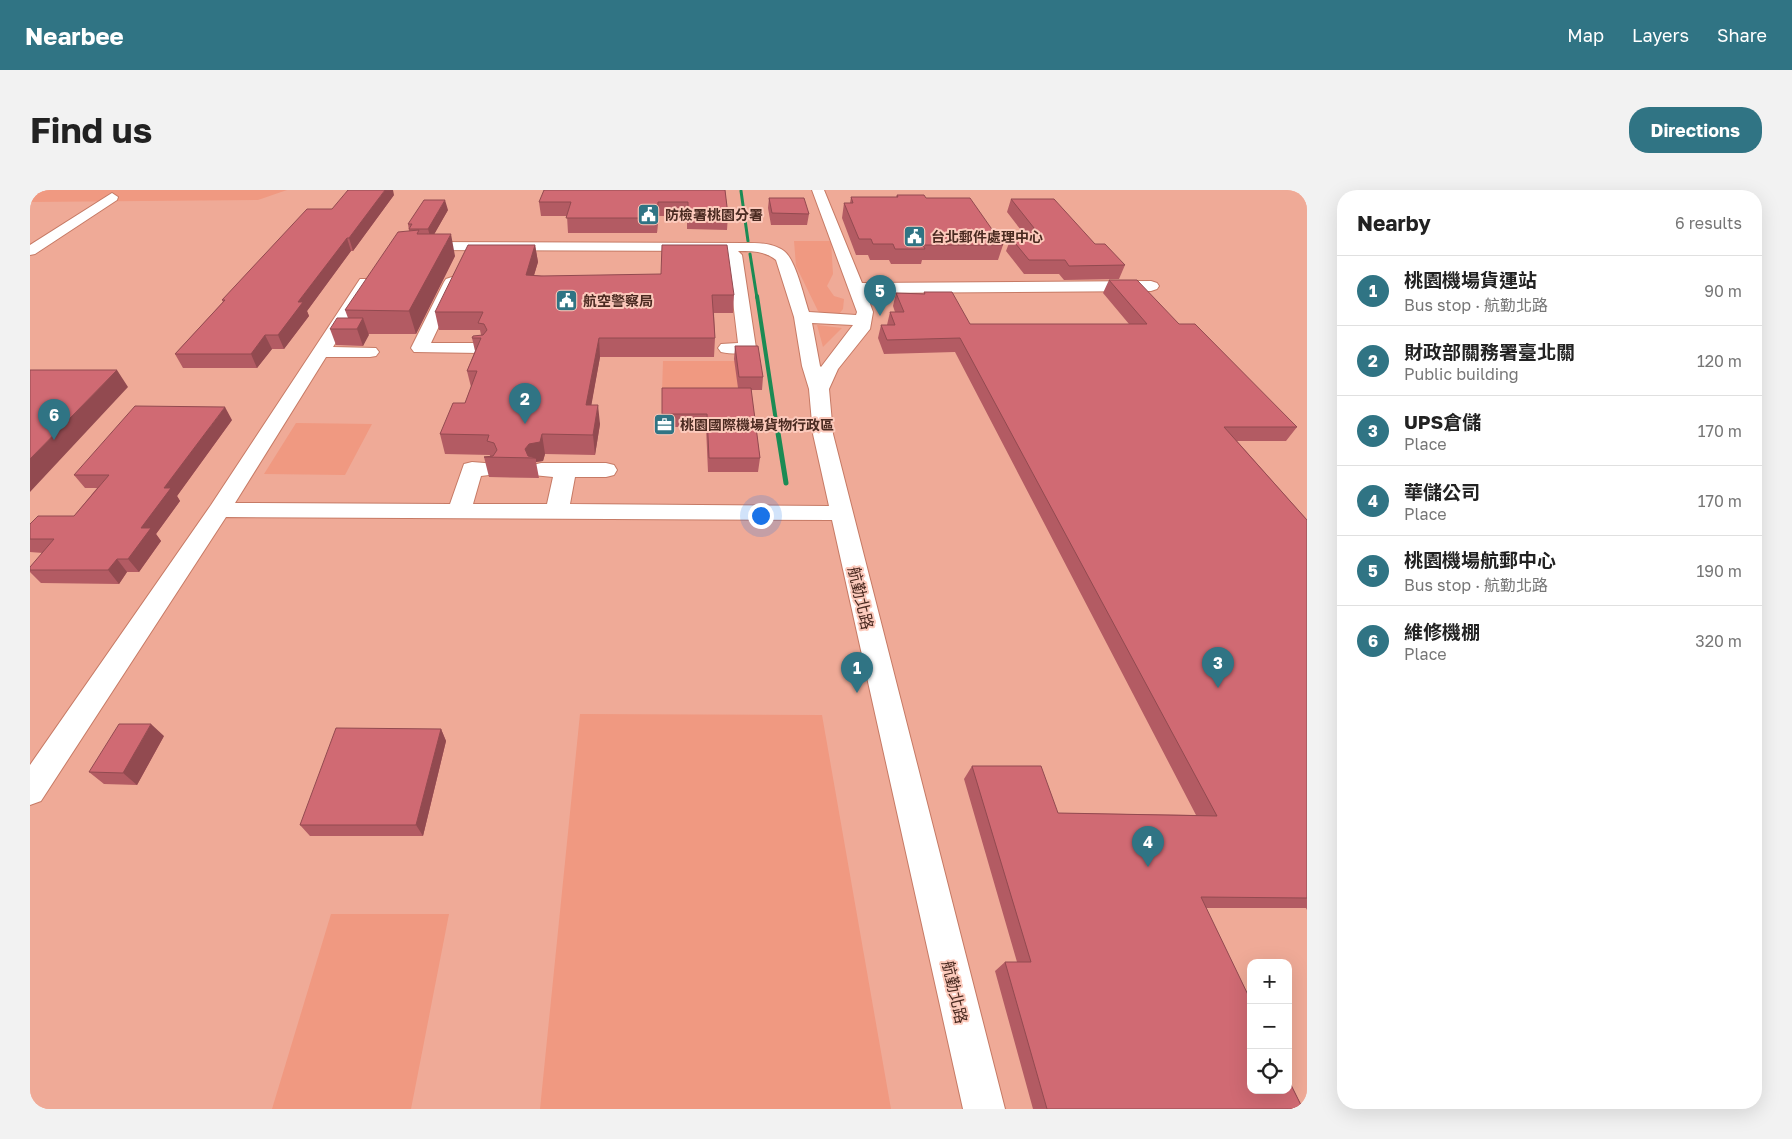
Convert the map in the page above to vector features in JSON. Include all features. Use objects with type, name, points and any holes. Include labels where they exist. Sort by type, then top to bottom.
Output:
[{"type":"street","points":[[818,190],[865,312],[861,329],[829,368],[818,389]]},
{"type":"street","points":[[30,251],[112,197]]},
{"type":"street","points":[[394,249],[410,246],[603,253],[735,255],[747,348],[727,348]]},
{"type":"street","name":"航勤北路","points":[[603,253],[746,247],[765,248],[778,252],[783,258],[802,318],[811,366],[818,389],[823,434],[841,513],[984,1109]]},
{"type":"street","points":[[480,348],[420,348],[465,256],[551,256],[551,260],[603,253]]},
{"type":"street","points":[[30,791],[219,510],[375,269]]},
{"type":"street","points":[[856,288],[1151,286]]},
{"type":"street","points":[[802,318],[863,321]]},
{"type":"street","points":[[321,352],[370,352]]},
{"type":"street","points":[[459,511],[472,469],[489,469]]},
{"type":"street","points":[[541,470],[606,470]]},
{"type":"street","points":[[557,512],[565,470]]},
{"type":"street","points":[[219,510],[841,513]]},
{"type":"shaded area","points":[[30,190],[1307,190],[1307,1109],[30,1109]]},
{"type":"shaded area","points":[[30,190],[287,190],[258,200],[30,202]]},
{"type":"shaded area","points":[[794,241],[831,241],[833,274],[827,286],[834,296],[844,299],[843,309],[839,314],[823,314],[818,311],[796,266]]},
{"type":"shaded area","points":[[817,325],[842,328],[823,347]]},
{"type":"shaded area","points":[[663,361],[735,361],[739,392],[662,392]]},
{"type":"shaded area","points":[[296,423],[372,424],[345,475],[264,474]]},
{"type":"shaded area","points":[[580,714],[822,715],[891,1109],[540,1109]]},
{"type":"shaded area","points":[[331,914],[449,914],[411,1109],[272,1109]]},
{"type":"building","points":[[348,190],[385,190],[298,302],[303,302],[278,335],[265,335],[251,354],[175,354],[225,300],[222,300],[307,209],[332,209]]},
{"type":"building","points":[[544,190],[725,190],[728,215],[688,215],[688,202],[658,202],[657,218],[566,218],[571,202],[539,202]]},
{"type":"building","name":"台北郵件處理中心","points":[[897,195],[924,195],[926,198],[970,198],[1003,245],[923,245],[925,249],[895,249],[893,244],[873,244],[871,239],[859,239],[844,203],[853,203],[851,197],[898,197]]},
{"type":"building","points":[[769,198],[804,198],[809,214],[772,213]]},
{"type":"building","points":[[1011,199],[1054,199],[1095,244],[1105,244],[1125,265],[1069,266],[1065,260],[1029,260],[1011,238],[1042,238]]},
{"type":"building","points":[[424,200],[445,200],[428,229],[409,229],[412,224],[408,224]]},
{"type":"building","points":[[419,230],[417,234],[451,234],[409,311],[345,310],[398,232]]},
{"type":"building","points":[[468,245],[535,245],[526,275],[541,276],[661,274],[662,245],[727,245],[734,295],[712,295],[715,338],[599,338],[586,405],[598,405],[593,435],[542,434],[540,442],[529,444],[525,449],[528,456],[536,458],[484,457],[493,456],[497,450],[494,443],[487,441],[489,435],[440,434],[453,403],[465,403],[477,371],[467,371],[481,338],[472,338],[473,336],[483,335],[487,330],[484,324],[478,323],[483,312],[435,312]]},
{"type":"building","points":[[1109,280],[1137,280],[1179,324],[1195,324],[1297,427],[1224,427],[1307,520],[1307,898],[1201,897],[1247,993],[1247,1094],[1292,1094],[1292,1087],[1303,1109],[1047,1109],[1005,962],[1031,962],[972,766],[1041,766],[1058,813],[1217,816],[960,338],[887,340],[881,325],[895,325],[890,312],[904,312],[896,293],[925,294],[924,292],[952,292],[970,324],[1147,324]]},
{"type":"building","points":[[337,318],[363,318],[357,329],[330,329]]},
{"type":"building","points":[[735,346],[758,346],[763,377],[739,377]]},
{"type":"building","points":[[30,370],[117,370],[30,459]]},
{"type":"building","points":[[662,388],[751,388],[760,458],[709,458],[707,414],[662,414]]},
{"type":"building","points":[[135,406],[225,407],[164,488],[171,488],[141,528],[151,528],[128,559],[117,559],[108,570],[30,570],[30,567],[54,539],[30,539],[30,524],[38,516],[74,516],[109,475],[74,475]]},
{"type":"building","points":[[119,724],[151,724],[123,773],[89,772]]},
{"type":"building","points":[[336,728],[441,729],[416,825],[300,825]]},
{"type":"waterway","points":[[741,191],[748,241]]},
{"type":"waterway","points":[[750,254],[757,298]]},
{"type":"waterway","points":[[757,296],[778,434]]},
{"type":"waterway","points":[[778,433],[786,483]]},
{"type":"place","name":"防檢署桃園分署","points":[[649,214]]},
{"type":"place","name":"台北郵件處理中心","points":[[915,236]]},
{"type":"place","name":"航空警察局","points":[[567,300]]},
{"type":"place","name":"桃園機場航郵中心","points":[[880,316]]},
{"type":"place","name":"財政部關務署臺北關","points":[[525,424]]},
{"type":"place","name":"桃園國際機場貨物行政區","points":[[664,424]]},
{"type":"place","name":"維修機棚","points":[[54,440]]},
{"type":"place","name":"UPS倉儲","points":[[1218,688]]},
{"type":"place","name":"桃園機場貨運站","points":[[857,693]]},
{"type":"place","name":"華儲公司","points":[[1148,867]]}]
